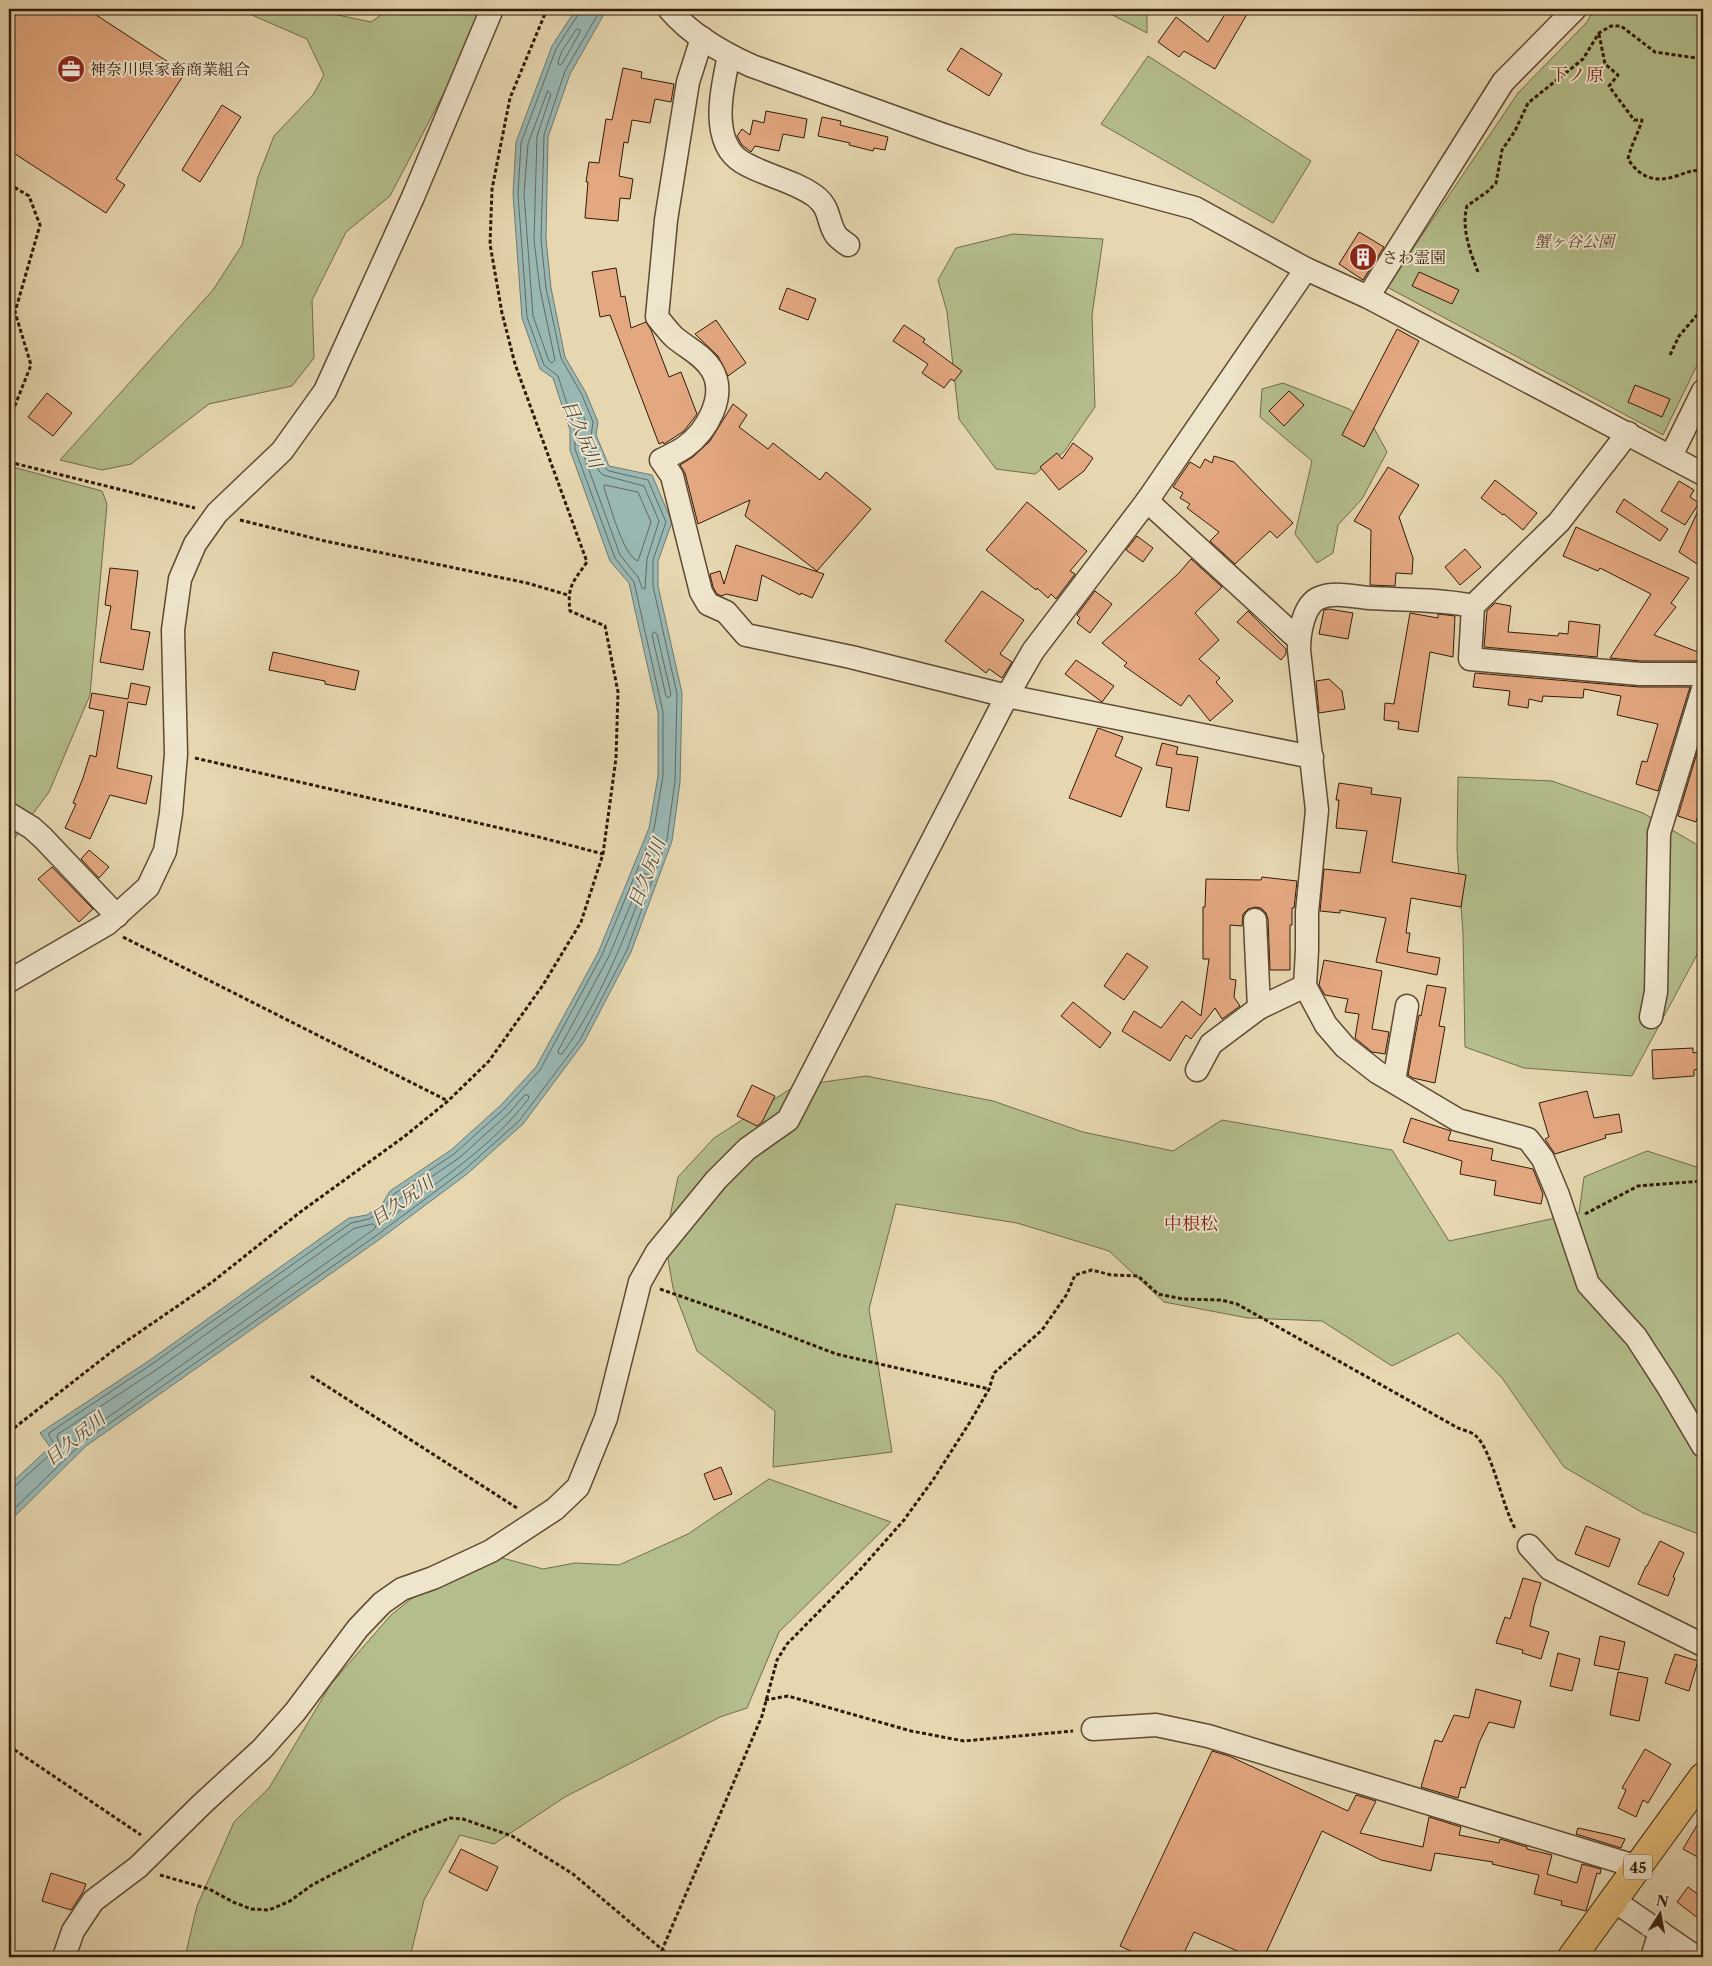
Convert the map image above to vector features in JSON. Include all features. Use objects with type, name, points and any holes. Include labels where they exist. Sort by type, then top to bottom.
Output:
[{"type":"main road","name":"45","points":[[1572,1957],[1703,1777]]},
{"type":"street","points":[[9,981],[112,920],[148,888],[165,851],[171,813],[176,754],[172,630],[180,579],[195,544],[217,513],[282,451],[325,391],[413,197],[492,9]]},
{"type":"street","points":[[1368,297],[1503,82],[1575,9]]},
{"type":"street","points":[[676,11],[690,30],[729,56],[752,66],[1010,157],[1196,208],[1306,269],[1368,297],[1703,474]]},
{"type":"street","points":[[702,38],[686,92],[666,220],[657,317],[674,337],[697,353],[712,371],[718,394],[711,414],[701,432],[684,448],[661,460],[672,476],[701,592],[708,604],[726,612],[746,635],[851,657],[1007,696],[1312,757]]},
{"type":"street","points":[[729,56],[722,93],[721,116],[723,138],[730,152],[742,162],[815,196],[826,208],[836,235],[848,245]]},
{"type":"street","points":[[64,1957],[72,1931],[93,1901],[138,1867],[202,1804],[262,1749],[295,1712],[358,1628],[382,1603],[402,1589],[433,1578],[492,1551],[536,1520],[556,1509],[578,1487],[606,1418],[640,1282],[657,1252],[716,1180],[747,1149],[788,1120],[1007,696],[1033,651],[1147,501],[1306,269]]},
{"type":"street","points":[[1671,456],[1703,391]]},
{"type":"street","points":[[1628,434],[1558,522],[1473,606],[1470,660],[1640,674],[1703,674]]},
{"type":"street","points":[[1147,501],[1299,640]]},
{"type":"street","points":[[1473,606],[1449,601],[1368,598],[1332,594],[1317,599],[1309,609],[1304,620],[1299,640],[1317,810],[1307,912],[1305,986],[1326,1025],[1345,1046],[1377,1072],[1458,1120],[1528,1139],[1543,1160],[1588,1284],[1636,1337],[1703,1446]]},
{"type":"street","points":[[1651,1017],[1656,992],[1659,833],[1703,689]]},
{"type":"street","points":[[9,814],[32,828],[42,838],[112,920]]},
{"type":"street","points":[[1255,920],[1259,1008]]},
{"type":"street","points":[[1197,1070],[1211,1044],[1259,1008],[1305,986]]},
{"type":"street","points":[[1394,1081],[1407,1006]]},
{"type":"street","points":[[1529,1546],[1550,1569],[1703,1645]]},
{"type":"street","points":[[1093,1729],[1156,1725],[1208,1736],[1638,1867]]},
{"type":"street","points":[[1613,1900],[1696,1957]]},
{"type":"street","points":[[1652,1957],[1660,1932]]},
{"type":"path","points":[[9,1432],[115,1349],[211,1283],[299,1213],[405,1136],[448,1101],[488,1061],[544,985],[581,922],[604,854],[616,758],[618,692],[604,626],[570,611],[568,595],[572,584],[587,562],[515,364],[502,313],[490,244],[492,188],[510,98],[547,9]]},
{"type":"path","points":[[1684,9],[1703,16]]},
{"type":"path","points":[[1478,272],[1472,256],[1464,217],[1467,206],[1496,183],[1502,150],[1515,132],[1528,103],[1583,59],[1599,33],[1611,26],[1621,26],[1655,52],[1703,59]]},
{"type":"path","points":[[1599,33],[1604,64],[1618,75],[1609,86],[1634,120],[1642,120],[1638,136],[1632,143],[1628,160],[1635,170],[1646,176],[1663,180],[1693,169],[1703,171]]},
{"type":"path","points":[[9,184],[29,196],[40,225],[15,312],[31,365],[14,408],[9,414]]},
{"type":"path","points":[[1670,354],[1679,336],[1703,308]]},
{"type":"path","points":[[9,462],[325,541],[519,581],[568,595]]},
{"type":"path","points":[[176,754],[539,837],[604,854]]},
{"type":"path","points":[[112,920],[116,933],[448,1101]]},
{"type":"path","points":[[1567,1223],[1638,1186],[1703,1181]]},
{"type":"path","points":[[659,1957],[721,1808],[762,1716],[777,1660],[787,1644],[859,1571],[904,1520],[933,1480],[989,1389],[994,1373],[1042,1330],[1067,1294],[1075,1275],[1092,1270],[1111,1275],[1138,1276],[1158,1294],[1183,1299],[1221,1300],[1237,1304],[1458,1428],[1476,1436],[1486,1453],[1512,1523],[1529,1546]]},
{"type":"path","points":[[640,1282],[740,1317],[836,1354],[989,1389]]},
{"type":"path","points":[[312,1376],[536,1520]]},
{"type":"path","points":[[765,1700],[788,1696],[911,1730],[964,1741],[1024,1737],[1093,1729]]},
{"type":"path","points":[[9,1746],[160,1847]]},
{"type":"path","points":[[138,1867],[209,1889],[251,1909],[269,1910],[290,1901],[312,1885],[411,1833],[450,1818],[463,1818],[512,1836],[574,1874],[671,1957]]},
{"type":"green space","points":[[238,9],[326,9],[328,13],[371,22],[393,9],[479,9],[469,45],[390,196],[346,232],[312,300],[314,358],[292,386],[209,404],[131,464],[102,470],[60,460],[213,290],[242,245],[258,177],[274,136],[313,95],[324,75],[307,39]]},
{"type":"green space","points":[[1101,9],[1147,9],[1147,33]]},
{"type":"green space","name":"蟹ヶ谷公園","points":[[1594,9],[1703,9],[1703,353],[1663,435],[1387,287],[1518,93],[1587,22]]},
{"type":"green space","points":[[1148,56],[1311,161],[1273,223],[1101,124]]},
{"type":"green space","points":[[1013,234],[1103,239],[1092,315],[1095,407],[1064,452],[1035,474],[996,469],[959,419],[947,312],[938,280],[956,248]]},
{"type":"green space","points":[[1283,383],[1349,409],[1374,428],[1387,452],[1362,499],[1338,525],[1333,553],[1317,563],[1295,534],[1312,461],[1260,417],[1262,389]]},
{"type":"green space","points":[[9,466],[102,491],[107,504],[90,695],[49,792],[15,838],[9,841]]},
{"type":"green space","points":[[1458,777],[1552,781],[1643,813],[1701,847],[1703,856],[1703,934],[1699,951],[1632,1076],[1524,1068],[1465,1047],[1463,933],[1457,849]]},
{"type":"green space","points":[[866,1076],[993,1101],[1083,1132],[1173,1151],[1222,1120],[1392,1150],[1449,1241],[1579,1213],[1584,1177],[1647,1151],[1703,1169],[1703,1540],[1696,1533],[1643,1513],[1564,1467],[1502,1378],[1458,1333],[1392,1366],[1322,1321],[1248,1318],[1164,1302],[1109,1251],[1017,1223],[896,1204],[869,1309],[892,1452],[773,1467],[775,1411],[697,1351],[673,1288],[665,1241],[678,1177],[714,1138],[795,1086]]},
{"type":"green space","points":[[769,1479],[891,1522],[779,1632],[747,1708],[720,1717],[565,1797],[494,1844],[460,1835],[424,1900],[410,1957],[185,1957],[197,1906],[234,1822],[269,1788],[331,1684],[391,1615],[441,1575],[495,1556],[543,1569],[575,1563],[619,1565],[688,1534]]},
{"type":"water","name":"目久尻川","points":[[576,9],[607,9],[570,74],[548,137],[546,239],[551,288],[565,357],[586,393],[598,422],[596,435],[609,466],[652,475],[672,522],[658,561],[658,586],[682,693],[680,782],[672,841],[631,952],[584,1042],[523,1124],[467,1174],[380,1239],[86,1446],[9,1522],[9,1485],[50,1447],[40,1433],[150,1360],[349,1218],[367,1215],[381,1206],[390,1191],[451,1150],[501,1105],[536,1067],[598,953],[649,828],[658,776],[658,713],[629,583],[610,561],[570,450],[570,430],[553,378],[540,369],[522,318],[513,194],[516,142],[552,46]]},
{"type":"building","points":[[9,9],[87,9],[185,73],[116,179],[125,185],[106,213],[9,150]]},
{"type":"building","points":[[1228,9],[1250,9],[1215,69],[1184,51],[1179,57],[1158,42],[1176,17],[1208,42]]},
{"type":"building","points":[[961,48],[1002,74],[989,96],[947,70]]},
{"type":"building","points":[[623,68],[642,72],[641,78],[674,84],[671,102],[655,99],[650,123],[632,120],[628,143],[624,142],[619,176],[633,179],[630,199],[620,198],[618,221],[585,218],[588,182],[586,182],[589,162],[599,163],[606,119],[612,120]]},
{"type":"building","points":[[222,105],[241,117],[200,182],[182,170]]},
{"type":"building","points":[[766,111],[807,119],[804,138],[783,134],[779,151],[755,146],[751,152],[742,145],[737,136],[742,129],[750,135],[753,120],[764,123]]},
{"type":"building","points":[[822,117],[841,121],[840,125],[888,137],[885,150],[874,148],[873,151],[849,145],[850,143],[818,136]]},
{"type":"building","name":"さわ霊園","points":[[1359,232],[1384,247],[1363,280],[1339,264]]},
{"type":"building","points":[[616,268],[621,297],[625,296],[631,328],[646,322],[651,330],[669,377],[681,372],[697,414],[684,431],[664,444],[663,442],[659,444],[610,315],[600,317],[592,272]]},
{"type":"building","points":[[1419,272],[1459,290],[1452,304],[1412,286]]},
{"type":"building","points":[[787,288],[816,299],[808,320],[779,309]]},
{"type":"building","points":[[716,320],[746,363],[728,376],[718,356],[695,334]]},
{"type":"building","points":[[904,325],[925,339],[923,342],[962,371],[954,381],[951,379],[944,388],[922,373],[928,364],[893,341]]},
{"type":"building","points":[[1397,329],[1419,341],[1364,447],[1342,435]]},
{"type":"building","points":[[1635,385],[1670,399],[1662,417],[1628,402]]},
{"type":"building","points":[[1289,391],[1304,405],[1284,426],[1269,411]]},
{"type":"building","points":[[47,393],[72,413],[53,436],[28,417]]},
{"type":"building","points":[[733,404],[747,415],[739,427],[768,449],[773,443],[820,480],[826,472],[871,509],[817,571],[745,516],[750,500],[698,524],[685,473],[680,465],[693,457],[710,441]]},
{"type":"building","points":[[1073,443],[1093,458],[1084,471],[1059,490],[1040,467],[1057,453],[1062,459]]},
{"type":"building","points":[[1214,456],[1234,462],[1293,523],[1277,538],[1270,531],[1235,564],[1210,541],[1219,532],[1187,508],[1190,504],[1180,498],[1183,493],[1173,487],[1190,462],[1200,468],[1205,459],[1212,463]]},
{"type":"building","points":[[1388,467],[1419,485],[1399,517],[1413,558],[1412,574],[1396,573],[1395,586],[1370,585],[1371,530],[1354,521]]},
{"type":"building","points":[[1495,480],[1537,513],[1523,530],[1481,498]]},
{"type":"building","points":[[1679,481],[1694,490],[1690,497],[1699,503],[1685,525],[1661,511]]},
{"type":"building","points":[[1624,499],[1668,529],[1660,541],[1616,512]]},
{"type":"building","points":[[1703,500],[1703,568],[1679,552]]},
{"type":"building","points":[[1027,502],[1087,551],[1070,571],[1075,574],[1056,599],[1051,594],[1048,598],[1037,588],[1036,590],[986,550]]},
{"type":"building","points":[[1576,527],[1689,578],[1671,603],[1676,607],[1654,635],[1703,654],[1703,661],[1641,661],[1610,658],[1651,594],[1600,568],[1598,571],[1563,556]]},
{"type":"building","points":[[1137,536],[1153,548],[1143,562],[1126,550]]},
{"type":"building","points":[[736,545],[824,574],[812,598],[801,593],[800,595],[762,575],[757,601],[726,594],[722,596],[717,594],[710,574],[720,571],[724,584]]},
{"type":"building","points":[[1465,549],[1481,567],[1460,585],[1445,567]]},
{"type":"building","points":[[1191,559],[1222,587],[1195,613],[1219,640],[1199,659],[1220,678],[1216,682],[1233,701],[1210,721],[1189,695],[1181,706],[1124,666],[1127,663],[1102,643],[1179,573]]},
{"type":"building","points":[[110,568],[138,571],[131,629],[150,632],[143,670],[100,662],[111,606],[105,605]]},
{"type":"building","points":[[982,591],[1024,620],[1000,654],[1012,662],[1002,678],[989,669],[986,673],[945,641]]},
{"type":"building","points":[[1095,591],[1112,604],[1090,633],[1077,623],[1080,618],[1077,615]]},
{"type":"building","points":[[1495,603],[1511,606],[1508,632],[1558,636],[1559,633],[1568,634],[1569,621],[1600,625],[1597,657],[1484,647],[1487,611]]},
{"type":"building","points":[[1329,609],[1353,613],[1348,639],[1319,634],[1324,610]]},
{"type":"building","points":[[1248,611],[1286,649],[1286,654],[1281,660],[1237,622]]},
{"type":"building","points":[[1410,613],[1438,618],[1438,614],[1455,616],[1453,657],[1430,652],[1418,732],[1398,729],[1399,722],[1384,720],[1385,703],[1394,704]]},
{"type":"building","points":[[273,652],[359,671],[355,690],[325,684],[325,681],[269,670]]},
{"type":"building","points":[[1076,660],[1114,686],[1102,702],[1065,674]]},
{"type":"building","points":[[1475,673],[1639,687],[1690,687],[1658,791],[1636,784],[1642,761],[1647,762],[1658,724],[1617,715],[1621,696],[1584,689],[1583,698],[1543,696],[1542,702],[1529,699],[1528,708],[1508,705],[1510,691],[1473,687]]},
{"type":"building","points":[[1329,679],[1342,691],[1345,709],[1319,713],[1316,681]]},
{"type":"building","points":[[131,683],[150,687],[146,705],[128,702],[117,768],[152,776],[146,804],[110,795],[90,839],[65,828],[76,804],[73,803],[90,755],[96,757],[104,711],[89,708],[92,693],[128,699]]},
{"type":"building","points":[[1098,728],[1123,737],[1115,756],[1142,768],[1121,817],[1069,798]]},
{"type":"building","points":[[1703,733],[1703,799],[1696,822],[1678,816]]},
{"type":"building","points":[[1162,743],[1178,747],[1176,754],[1198,757],[1189,811],[1166,807],[1172,768],[1156,765]]},
{"type":"building","points":[[1339,783],[1372,788],[1371,794],[1401,798],[1392,862],[1466,875],[1461,907],[1411,898],[1406,933],[1410,933],[1407,952],[1440,958],[1437,975],[1376,962],[1386,918],[1340,910],[1340,913],[1320,911],[1324,869],[1360,873],[1367,831],[1336,828],[1339,800],[1336,800]]},
{"type":"building","points":[[89,850],[109,867],[99,878],[81,859]]},
{"type":"building","points":[[52,867],[93,909],[79,922],[38,879]]},
{"type":"building","points":[[1262,877],[1297,881],[1294,908],[1292,908],[1292,925],[1290,925],[1290,970],[1270,970],[1268,919],[1266,913],[1261,908],[1248,909],[1243,914],[1242,926],[1230,925],[1230,979],[1236,980],[1234,997],[1240,1006],[1222,1019],[1215,1008],[1191,1039],[1186,1035],[1170,1061],[1122,1031],[1134,1011],[1161,1028],[1182,1001],[1201,1016],[1209,959],[1203,959],[1203,907],[1205,907],[1206,879],[1261,880]]},
{"type":"building","points":[[1127,953],[1148,967],[1124,1000],[1104,986]]},
{"type":"building","points":[[1324,960],[1382,971],[1372,1029],[1389,1032],[1385,1054],[1372,1052],[1355,1038],[1359,1014],[1345,1012],[1348,999],[1325,995],[1319,985]]},
{"type":"building","points":[[1427,985],[1446,988],[1439,1026],[1445,1027],[1435,1083],[1408,1075],[1419,1015],[1421,1016]]},
{"type":"building","points":[[1073,1002],[1111,1033],[1100,1048],[1061,1016]]},
{"type":"building","points":[[1693,1048],[1693,1053],[1703,1051],[1703,1068],[1694,1070],[1694,1076],[1653,1079],[1652,1050]]},
{"type":"building","points":[[752,1085],[775,1096],[762,1122],[757,1126],[737,1116]]},
{"type":"building","points":[[1587,1091],[1594,1118],[1619,1114],[1622,1132],[1605,1135],[1606,1138],[1555,1154],[1545,1139],[1549,1137],[1539,1103]]},
{"type":"building","points":[[1411,1118],[1451,1131],[1448,1140],[1493,1149],[1491,1160],[1533,1169],[1543,1194],[1541,1204],[1494,1195],[1496,1181],[1460,1174],[1462,1161],[1403,1142]]},
{"type":"building","points":[[721,1467],[732,1494],[714,1500],[704,1474]]},
{"type":"building","points":[[1586,1526],[1620,1539],[1609,1567],[1575,1554]]},
{"type":"building","points":[[1660,1541],[1684,1553],[1673,1577],[1675,1578],[1668,1596],[1638,1584]]},
{"type":"building","points":[[1523,1578],[1541,1583],[1530,1626],[1549,1632],[1541,1659],[1522,1653],[1523,1650],[1496,1643],[1505,1617],[1510,1619]]},
{"type":"building","points":[[1600,1636],[1625,1642],[1619,1670],[1594,1665]]},
{"type":"building","points":[[1558,1653],[1580,1659],[1572,1691],[1550,1686]]},
{"type":"building","points":[[1675,1654],[1698,1661],[1689,1691],[1665,1683]]},
{"type":"building","points":[[1618,1672],[1648,1678],[1639,1721],[1610,1715]]},
{"type":"building","points":[[1476,1689],[1521,1701],[1514,1728],[1489,1722],[1479,1743],[1465,1788],[1461,1787],[1458,1798],[1421,1787],[1435,1740],[1442,1742],[1454,1715],[1469,1718]]},
{"type":"building","points":[[1645,1749],[1671,1764],[1648,1803],[1643,1800],[1636,1817],[1618,1808],[1626,1790],[1622,1788]]},
{"type":"building","points":[[1212,1751],[1229,1756],[1348,1811],[1356,1795],[1376,1801],[1360,1833],[1423,1847],[1429,1817],[1461,1827],[1459,1835],[1499,1843],[1500,1839],[1527,1847],[1527,1849],[1552,1855],[1547,1874],[1577,1883],[1582,1864],[1601,1869],[1600,1874],[1597,1873],[1586,1911],[1561,1905],[1562,1901],[1534,1894],[1539,1875],[1492,1864],[1493,1862],[1435,1853],[1431,1871],[1381,1860],[1322,1831],[1264,1957],[1251,1957],[1194,1932],[1182,1957],[1144,1957],[1120,1946]]},
{"type":"building","points":[[1703,1815],[1703,1860],[1683,1849]]},
{"type":"building","points":[[1578,1828],[1625,1839],[1621,1848],[1576,1834]]},
{"type":"building","points":[[461,1849],[498,1867],[487,1891],[449,1872]]},
{"type":"building","points":[[51,1873],[86,1884],[71,1910],[42,1901]]},
{"type":"building","points":[[1688,1887],[1703,1898],[1703,1922],[1677,1902]]},
{"type":"place","name":"神奈川県家畜商業組合","points":[[71,69]]},
{"type":"place","name":"さわ霊園","points":[[1363,257]]},
{"type":"district","name":"下ノ原","points":[[1577,75]]},
{"type":"district","name":"中根松","points":[[1191,1224]]}]
